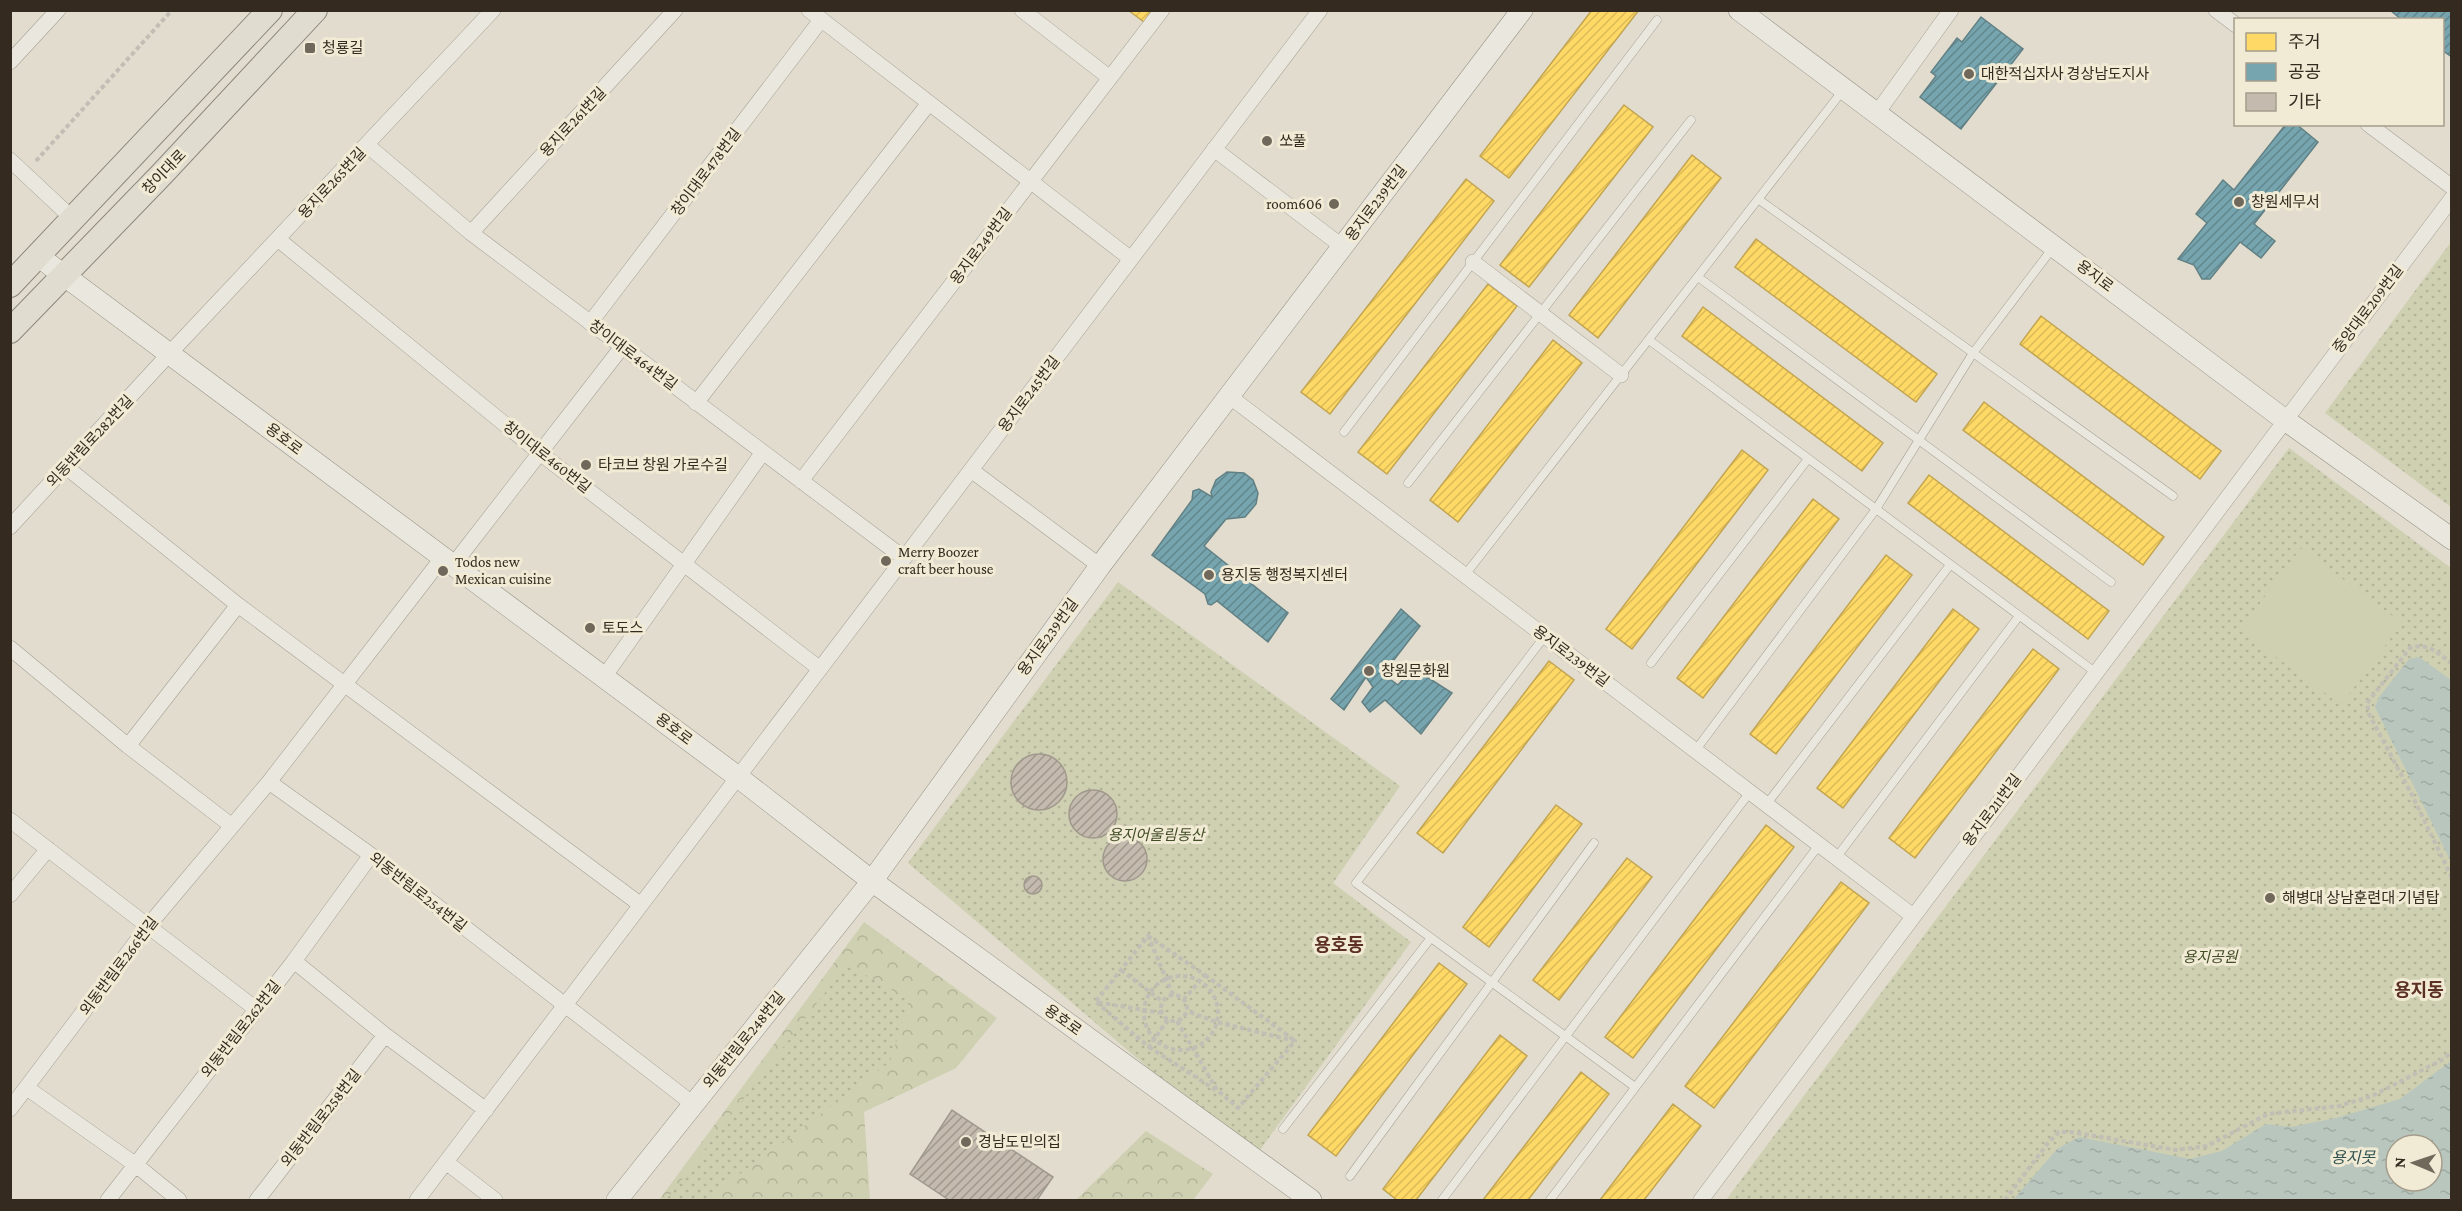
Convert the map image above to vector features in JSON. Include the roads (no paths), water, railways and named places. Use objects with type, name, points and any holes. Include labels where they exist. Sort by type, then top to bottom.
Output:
[{"type":"main road","points":[[10,285],[270,10]]},
{"type":"main road","name":"창이대로","points":[[10,331],[162,174],[315,10]]},
{"type":"street","points":[[10,62],[58,10]]},
{"type":"street","name":"용지로265번길","points":[[169,354],[494,10]]},
{"type":"street","name":"용지로261번길","points":[[471,233],[675,10]]},
{"type":"street","points":[[809,10],[1131,259]]},
{"type":"street","points":[[1022,10],[1110,78]]},
{"type":"street","name":"용지로249번길","points":[[801,481],[1162,10]]},
{"type":"street","name":"용지로245번길","points":[[738,777],[1320,10]]},
{"type":"street","name":"용지로239번길","points":[[872,881],[1100,566],[1522,10]]},
{"type":"street","name":"용지로","points":[[1739,10],[2285,420],[2451,539]]},
{"type":"street","points":[[1877,113],[1951,10]]},
{"type":"street","points":[[2216,10],[2234,24]]},
{"type":"street","name":"창이대로478번길","points":[[590,323],[821,20]]},
{"type":"street","points":[[696,403],[929,104]]},
{"type":"street","points":[[2371,126],[2451,187]]},
{"type":"street","name":"창이대로464번길","points":[[367,145],[471,233],[904,558]]},
{"type":"street","points":[[1214,149],[1343,247]]},
{"type":"street","points":[[10,160],[73,219]]},
{"type":"street","name":"중앙대로209번길","points":[[2285,420],[2451,198]]},
{"type":"street","name":"창이대로460번길","points":[[279,240],[540,453],[820,669]]},
{"type":"street","name":"용호로","points":[[38,256],[738,777],[872,881],[1311,1200]]},
{"type":"street","points":[[1473,262],[1621,375]]},
{"type":"street","name":"외동반림로266번길","points":[[10,1109],[148,926],[269,782],[344,684],[540,453],[622,347]]},
{"type":"street","name":"외동반림로282번길","points":[[10,526],[169,354]]},
{"type":"street","name":"용지로239번길","points":[[1229,396],[1913,916]]},
{"type":"street","name":"용지로211번길","points":[[1701,1200],[2285,420]]},
{"type":"street","points":[[604,677],[763,452]]},
{"type":"street","points":[[66,467],[238,605],[641,905]]},
{"type":"street","points":[[971,470],[1100,566]]},
{"type":"street","points":[[128,746],[238,605]]},
{"type":"street","points":[[10,648],[128,746],[232,826]]},
{"type":"street","points":[[417,1200],[738,777]]},
{"type":"street","name":"외동반림로254번길","points":[[269,782],[371,855],[693,1104]]},
{"type":"street","points":[[10,820],[256,1009]]},
{"type":"street","points":[[10,895],[48,849]]},
{"type":"street","name":"외동반림로262번길","points":[[108,1200],[294,961],[371,855]]},
{"type":"street","name":"외동반림로248번길","points":[[617,1200],[872,881]]},
{"type":"street","points":[[294,961],[385,1035],[486,1110]]},
{"type":"street","name":"외동반림로258번길","points":[[257,1200],[385,1035]]},
{"type":"street","points":[[27,1088],[136,1165],[179,1200]]},
{"type":"street","points":[[446,1162],[495,1200]]},
{"type":"lane","points":[[1344,432],[1657,20]]},
{"type":"lane","points":[[1465,575],[1845,88]]},
{"type":"lane","points":[[1408,483],[1691,120]]},
{"type":"lane","points":[[1758,199],[2173,496]]},
{"type":"lane","points":[[1695,751],[1876,509],[1973,353],[2054,245]]},
{"type":"lane","points":[[1698,277],[2110,582]]},
{"type":"lane","points":[[1649,340],[2095,672]]},
{"type":"lane","points":[[1651,663],[1808,459]]},
{"type":"lane","points":[[1766,805],[1950,565]]},
{"type":"lane","points":[[1836,858],[2019,616]]},
{"type":"lane","points":[[1545,636],[1356,883],[1491,984],[1566,1035],[1635,1087]]},
{"type":"lane","points":[[1442,1200],[1750,792]]},
{"type":"lane","points":[[1350,1176],[1594,843]]},
{"type":"lane","points":[[1550,1200],[1819,845]]},
{"type":"lane","points":[[1283,1129],[1430,939]]},
{"type":"water","points":[[2419,657],[2451,680],[2451,862],[2375,707],[2379,697],[2409,659]]},
{"type":"water","name":"용지못","points":[[2451,1061],[2451,1200],[2013,1200],[2057,1149],[2079,1137],[2190,1159],[2222,1151],[2266,1124],[2291,1127],[2336,1118],[2400,1099]]},
{"type":"place","name":"청룡길","points":[[310,48]]},
{"type":"place","name":"대한적십자사 경상남도지사","points":[[1969,74]]},
{"type":"place","name":"쏘풀","points":[[1267,141]]},
{"type":"place","name":"창원세무서","points":[[2239,202]]},
{"type":"place","name":"room606","points":[[1334,204]]},
{"type":"place","name":"타코브 창원 가로수길","points":[[586,465]]},
{"type":"place","name":"Merry Boozer craft beer house","points":[[886,561]]},
{"type":"place","name":"Todos new Mexican cuisine","points":[[443,571]]},
{"type":"place","name":"용지동 행정복지센터","points":[[1209,575]]},
{"type":"place","name":"토도스","points":[[590,628]]},
{"type":"place","name":"창원문화원","points":[[1369,671]]},
{"type":"place","name":"해병대 상남훈련대 기념탑","points":[[2270,898]]},
{"type":"place","name":"경남도민의집","points":[[966,1142]]},
{"type":"district","name":"용호동","points":[[1339,945]]},
{"type":"district","name":"용지동","points":[[2419,990]]},
{"type":"park label","name":"용지어울림동산","points":[[1156,835]]},
{"type":"park label","name":"용지공원","points":[[2210,957]]}]
